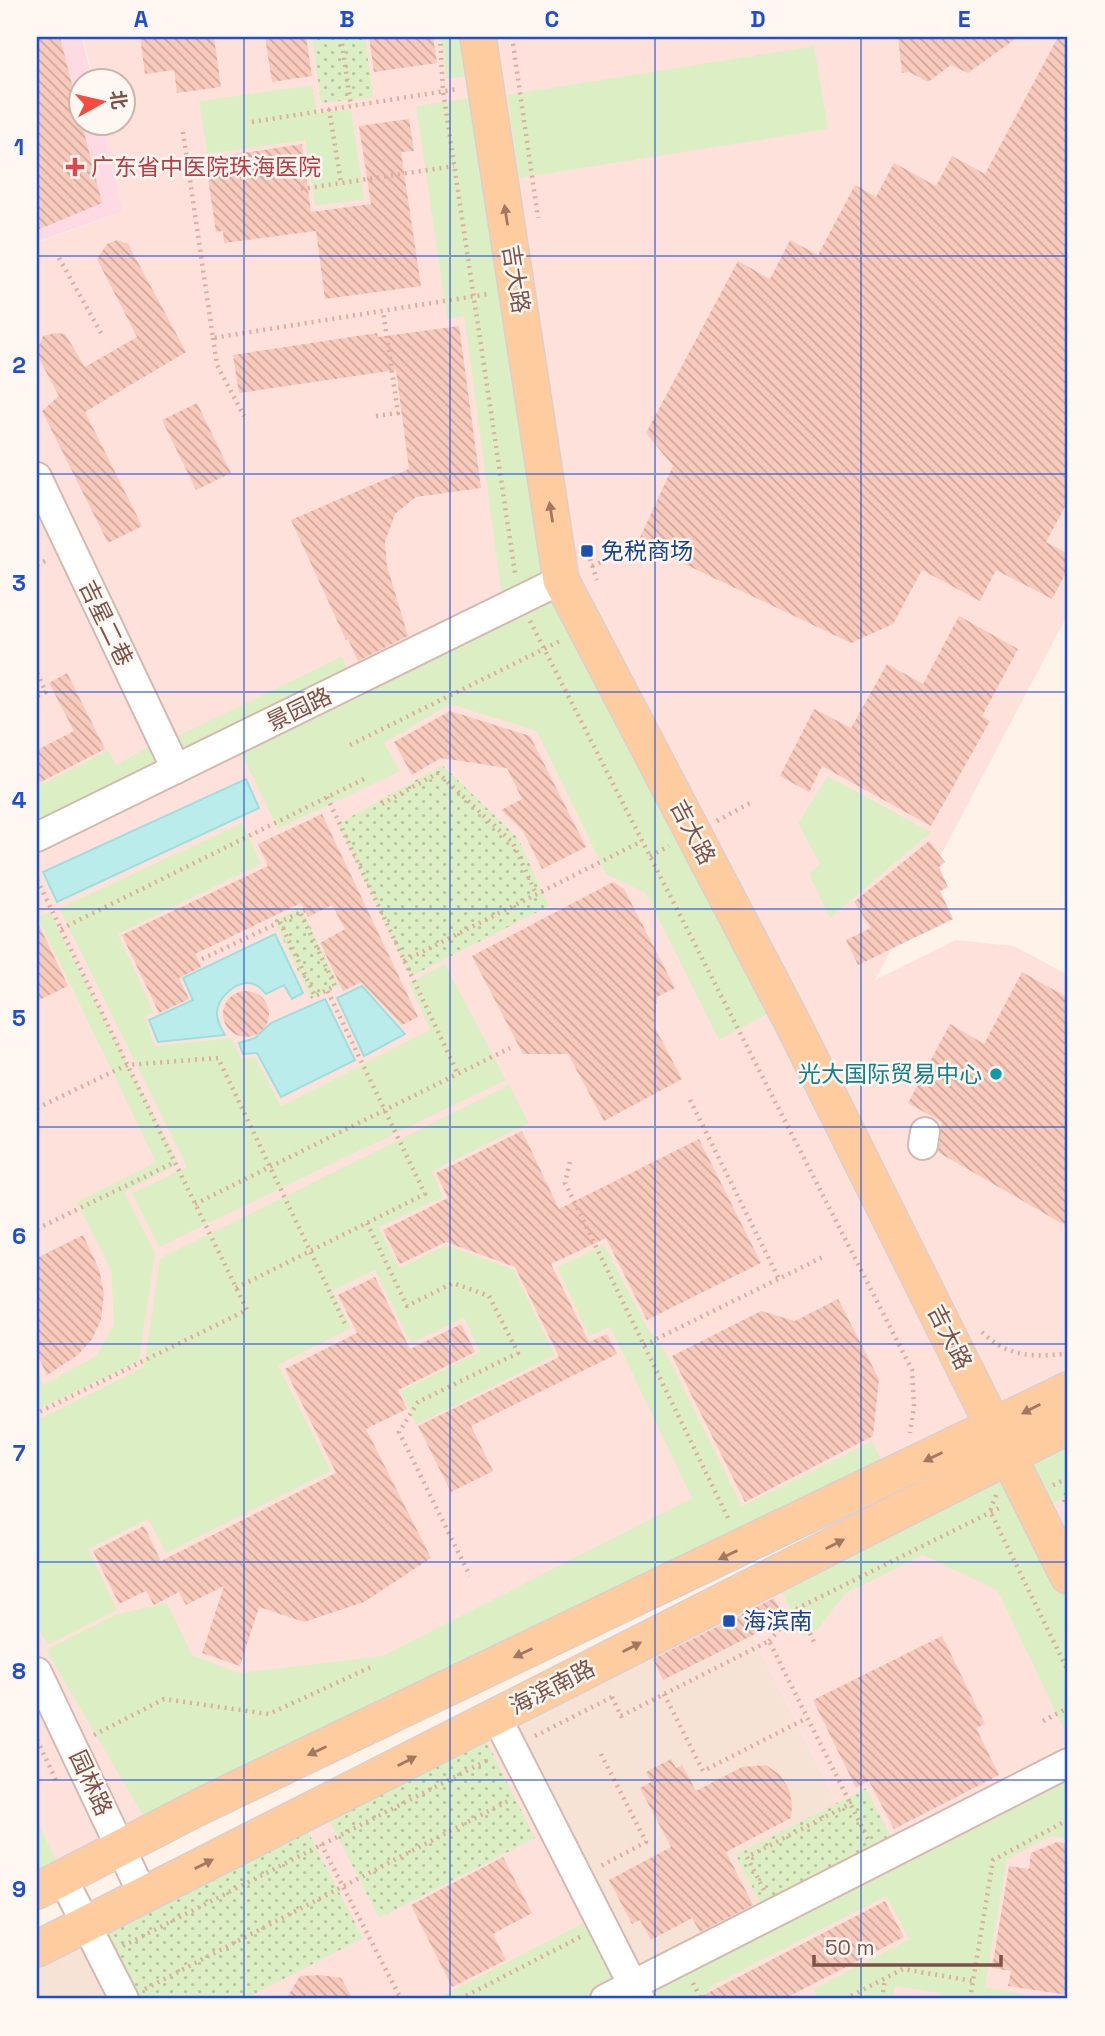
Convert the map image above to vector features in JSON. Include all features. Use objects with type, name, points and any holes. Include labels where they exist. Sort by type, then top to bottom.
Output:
[{"type":"main road","name":"吉大路","points":[[478,37],[517,289],[587,628],[792,1022],[1068,1576]]},
{"type":"main road","name":"海滨南路","points":[[37,1949],[597,1665],[1002,1441],[1068,1390]]},
{"type":"main road","name":"海滨南路","points":[[49,1884],[119,1847],[743,1548],[1002,1441],[1068,1426]]},
{"type":"street","name":"吉星二巷","points":[[37,477],[176,769]]},
{"type":"street","name":"景园路","points":[[37,838],[577,573]]},
{"type":"street","name":"园林路","points":[[37,1672],[143,1895]]},
{"type":"street","points":[[496,1716],[636,1992]]},
{"type":"street","points":[[606,1999],[636,1992],[775,1913],[1068,1763]]},
{"type":"street","points":[[49,1884],[86,1925],[101,1957],[129,1997]]},
{"type":"path","points":[[341,37],[351,106]]},
{"type":"path","points":[[512,37],[539,220]]},
{"type":"path","points":[[252,122],[486,85]]},
{"type":"path","points":[[329,109],[341,183]]},
{"type":"path","points":[[183,132],[217,365],[244,416]]},
{"type":"path","points":[[301,189],[454,166]]},
{"type":"path","points":[[59,258],[101,333]]},
{"type":"path","points":[[213,338],[517,289]]},
{"type":"path","points":[[376,416],[398,413],[383,311]]},
{"type":"path","points":[[577,573],[627,551]]},
{"type":"path","points":[[577,573],[590,556]]},
{"type":"path","points":[[577,573],[599,585]]},
{"type":"path","points":[[350,745],[587,628]]},
{"type":"path","points":[[37,673],[46,692],[37,696]]},
{"type":"path","points":[[382,804],[438,773],[513,843],[536,894]]},
{"type":"path","points":[[61,929],[368,777]]},
{"type":"path","points":[[327,797],[458,1074]]},
{"type":"path","points":[[717,821],[723,832]]},
{"type":"path","points":[[404,961],[642,841]]},
{"type":"path","points":[[37,880],[247,1310],[37,1413]]},
{"type":"path","points":[[202,959],[320,903]]},
{"type":"path","points":[[279,922],[315,996],[335,986],[300,912]]},
{"type":"path","points":[[236,1288],[425,1194],[327,990]]},
{"type":"path","points":[[195,1204],[510,1048]]},
{"type":"path","points":[[37,1108],[127,1065],[218,1058],[346,1326]]},
{"type":"path","points":[[690,1101],[779,1279]]},
{"type":"path","points":[[37,1229],[175,1162]]},
{"type":"path","points":[[570,1162],[565,1183],[743,1548]]},
{"type":"path","points":[[367,1223],[407,1306],[453,1283],[489,1296],[518,1353],[418,1402],[399,1432],[470,1576]]},
{"type":"path","points":[[645,1345],[825,1256]]},
{"type":"path","points":[[978,1326],[993,1343],[1020,1355],[1050,1356],[1068,1353]]},
{"type":"path","points":[[1002,1441],[990,1511],[1068,1671]]},
{"type":"path","points":[[597,1665],[621,1716],[769,1641],[798,1608],[990,1511]]},
{"type":"path","points":[[798,1608],[816,1646]]},
{"type":"path","points":[[769,1641],[878,1860]]},
{"type":"path","points":[[74,1746],[164,1699],[269,1714],[371,1667]]},
{"type":"path","points":[[664,1694],[703,1771],[807,1718]]},
{"type":"path","points":[[101,1957],[612,1697]]},
{"type":"path","points":[[1043,1721],[1068,1709]]},
{"type":"path","points":[[578,1878],[646,1842],[601,1754]]},
{"type":"path","points":[[129,1997],[533,1788]]},
{"type":"path","points":[[775,1913],[747,1857],[850,1804]]},
{"type":"path","points":[[305,1813],[401,1999]]},
{"type":"path","points":[[970,1999],[993,1860],[1062,1823]]},
{"type":"path","points":[[460,1999],[602,1925]]},
{"type":"path","points":[[845,1999],[903,1969],[973,1981]]},
{"type":"path","points":[[882,1999],[885,1978]]},
{"type":"shaded area","name":"广东省中医院珠海医院","points":[[37,37],[82,37],[89,66],[66,66],[66,136],[105,136],[123,211],[37,242]]},
{"type":"shaded area","points":[[83,37],[1068,37],[1068,614],[875,980],[956,940],[1014,946],[1068,975],[1068,1390],[37,1890],[37,243],[123,211],[105,136],[136,136],[136,66],[90,66]]},
{"type":"shaded area","points":[[1068,1427],[1068,1999],[125,1999],[85,1925],[492,1718],[631,1995],[871,1871],[733,1596]]},
{"type":"shaded area","points":[[733,1596],[871,1871],[631,1994],[492,1718]]},
{"type":"shaded area","points":[[84,1925],[123,1999],[37,1999],[37,1949]]},
{"type":"green space","points":[[312,37],[365,37],[373,97],[321,103]]},
{"type":"green space","points":[[441,37],[467,37],[474,75],[446,79]]},
{"type":"green space","points":[[814,46],[828,129],[519,178],[507,95]]},
{"type":"green space","points":[[312,85],[317,113],[351,109],[364,199],[315,206],[305,140],[207,154],[199,101]]},
{"type":"green space","points":[[476,97],[552,575],[502,598],[464,316],[447,319],[416,106]]},
{"type":"green space","points":[[557,589],[778,1008],[719,1040],[646,893],[606,874],[537,731],[450,704],[384,743],[400,771],[278,829],[238,747]]},
{"type":"green space","points":[[342,656],[351,677],[37,831],[37,787],[108,750],[116,765],[157,742],[178,736]]},
{"type":"green space","points":[[442,765],[518,838],[549,906],[410,977],[338,824]]},
{"type":"green space","points":[[828,776],[931,832],[830,918],[809,874],[820,864],[798,823]]},
{"type":"green space","points":[[242,823],[261,864],[118,934],[154,1013],[145,1017],[155,1046],[232,1038],[241,1059],[255,1057],[281,1106],[430,1030],[409,983],[445,964],[506,1080],[159,1247],[132,1193],[187,1167],[59,908]]},
{"type":"green space","points":[[301,907],[339,986],[311,999],[274,920]]},
{"type":"green space","points":[[50,912],[179,1164],[124,1192],[155,1253],[139,1361],[37,1410],[37,1372],[43,1385],[96,1356],[114,1325],[111,1270],[77,1202],[156,1162],[38,918]]},
{"type":"green space","points":[[509,1085],[529,1123],[432,1171],[443,1197],[379,1227],[399,1268],[446,1245],[513,1269],[555,1355],[416,1425],[401,1391],[480,1352],[464,1318],[411,1343],[375,1270],[333,1291],[351,1328],[278,1365],[331,1471],[166,1553],[148,1519],[88,1549],[117,1610],[48,1645],[37,1627],[37,1420],[144,1367],[160,1258]]},
{"type":"green space","points":[[604,1244],[644,1322],[666,1353],[742,1506],[872,1441],[888,1473],[149,1826],[46,1650],[117,1614],[167,1603],[192,1655],[240,1673],[382,1656],[692,1498],[610,1327],[589,1336],[557,1267]]},
{"type":"green space","points":[[1068,1441],[1068,1496],[1043,1509],[1021,1465]]},
{"type":"green space","points":[[1006,1465],[1068,1590],[1068,1738],[997,1590],[923,1555],[845,1594],[818,1629],[803,1636],[776,1580]]},
{"type":"green space","points":[[484,1736],[535,1838],[379,1918],[327,1816]]},
{"type":"green space","points":[[1068,1778],[1068,1839],[1052,1836],[1007,1859],[985,1987],[1023,1994],[1022,1999],[940,1999],[940,1993],[895,1986],[892,1999],[819,1999],[813,1989],[909,1939],[886,1896],[708,1988],[713,1999],[640,1998]]},
{"type":"green space","points":[[866,1788],[897,1849],[767,1916],[736,1855]]},
{"type":"green space","points":[[37,1822],[63,1873],[37,1887]]},
{"type":"green space","points":[[305,1826],[363,1938],[245,1999],[140,1999],[104,1930]]},
{"type":"green space","points":[[583,1923],[619,1993],[607,1999],[436,1999]]},
{"type":"water","points":[[246,779],[259,808],[57,902],[43,872]]},
{"type":"water","points":[[275,934],[303,993],[292,999],[284,985],[266,994],[255,984],[241,984],[226,994],[217,1009],[218,1020],[225,1035],[158,1042],[149,1020],[193,1000],[183,978]]},
{"type":"water","points":[[362,986],[405,1034],[364,1056],[337,998]]},
{"type":"water","points":[[325,999],[355,1060],[281,1097],[257,1053],[243,1054],[239,1043],[255,1038],[271,1023]]},
{"type":"building","name":"广东省中医院珠海医院","points":[[37,37],[60,37],[67,66],[66,136],[85,136],[102,203],[37,230]]},
{"type":"building","points":[[140,37],[214,37],[221,87],[177,93],[174,70],[145,74]]},
{"type":"building","points":[[265,37],[306,37],[312,76],[272,82]]},
{"type":"building","points":[[369,37],[433,37],[437,63],[374,72]]},
{"type":"building","points":[[898,37],[1018,37],[968,73],[951,65],[928,82],[909,72],[902,73]]},
{"type":"building","points":[[1058,37],[1068,37],[1068,501],[1046,542],[1068,554],[1068,569],[1052,599],[996,570],[980,601],[922,570],[893,624],[851,643],[638,542],[673,466],[646,433],[738,261],[770,279],[790,240],[818,255],[855,185],[876,197],[894,163],[936,186],[952,156],[985,174]]},
{"type":"building","points":[[409,119],[414,151],[401,152],[421,286],[325,299],[316,231],[224,243],[223,231],[216,232],[207,172],[213,171],[211,158],[302,144],[311,212],[371,204],[359,126]]},
{"type":"building","points":[[117,240],[128,244],[186,352],[85,412],[142,526],[108,543],[42,411],[59,396],[37,355],[37,350],[43,336],[65,334],[85,367],[137,337],[97,259],[107,244]]},
{"type":"building","points":[[459,326],[481,488],[416,497],[395,514],[385,542],[387,566],[408,636],[358,661],[291,520],[409,469],[396,370],[239,393],[233,355],[377,333],[378,337]]},
{"type":"building","points":[[197,403],[231,473],[196,490],[162,420]]},
{"type":"building","points":[[959,616],[1018,649],[982,716],[990,721],[931,826],[822,766],[809,792],[780,776],[814,709],[851,728],[887,664],[923,684]]},
{"type":"building","points":[[67,673],[105,749],[37,784],[37,750],[74,731],[49,683]]},
{"type":"building","points":[[450,711],[530,736],[586,847],[542,869],[523,831],[501,810],[522,799],[507,768],[441,758],[412,775],[394,742]]},
{"type":"building","points":[[322,814],[418,1017],[402,1025],[361,982],[343,991],[320,943],[345,929],[332,905],[308,917],[301,903],[195,954],[201,967],[179,978],[189,999],[159,1013],[122,935],[268,866],[258,844]]},
{"type":"building","points":[[929,841],[945,862],[939,867],[948,887],[940,891],[953,919],[858,965],[846,940],[871,928],[854,902]]},
{"type":"building","points":[[613,882],[624,889],[675,988],[657,997],[654,1026],[682,1079],[604,1121],[568,1054],[523,1054],[472,956]]},
{"type":"building","points":[[37,921],[68,986],[37,1001]]},
{"type":"building","name":"光大国际贸易中心","points":[[1022,972],[1068,998],[1068,1227],[938,1152],[942,1122],[908,1103],[950,1024],[984,1044]]},
{"type":"building","points":[[246,991],[263,997],[269,1014],[263,1031],[246,1037],[229,1031],[223,1014],[229,997]]},
{"type":"building","points":[[522,1131],[559,1209],[699,1139],[761,1263],[647,1320],[606,1238],[551,1264],[589,1342],[607,1334],[617,1354],[471,1426],[493,1471],[451,1492],[418,1426],[559,1357],[515,1267],[446,1242],[400,1264],[383,1230],[448,1198],[436,1173]]},
{"type":"building","points":[[83,1235],[99,1269],[104,1294],[101,1320],[92,1339],[78,1355],[47,1375],[37,1354],[37,1258]]},
{"type":"building","points":[[375,1277],[410,1349],[461,1324],[475,1352],[398,1390],[407,1409],[366,1429],[431,1558],[364,1602],[304,1622],[259,1607],[240,1666],[202,1653],[224,1586],[186,1605],[179,1592],[154,1605],[146,1591],[119,1604],[93,1551],[144,1526],[161,1561],[336,1473],[285,1369],[357,1333],[338,1295]]},
{"type":"building","points":[[838,1299],[879,1379],[873,1436],[745,1502],[672,1356],[761,1311],[795,1321]]},
{"type":"building","points":[[774,1598],[785,1619],[663,1680],[653,1659]]},
{"type":"building","points":[[942,1636],[985,1724],[976,1728],[999,1775],[894,1829],[869,1781],[856,1788],[813,1700]]},
{"type":"building","points":[[671,1759],[676,1768],[682,1765],[696,1791],[742,1767],[766,1765],[780,1775],[789,1789],[791,1818],[726,1852],[753,1905],[700,1932],[692,1918],[651,1940],[640,1920],[632,1924],[609,1880],[671,1847],[640,1788],[651,1782],[646,1772]]},
{"type":"building","points":[[1057,1842],[1068,1844],[1068,1995],[1008,1986],[1011,1971],[992,1968],[1009,1866],[1029,1869],[1031,1853]]},
{"type":"building","points":[[503,1857],[532,1913],[493,1934],[506,1960],[452,1987],[411,1905]]},
{"type":"building","points":[[885,1901],[904,1937],[784,1999],[696,1999]]},
{"type":"building","points":[[300,1976],[341,1978],[353,1999],[286,1999]]},
{"type":"place","name":"广东省中医院珠海医院","points":[[75,167]]},
{"type":"place","name":"免税商场","points":[[587,551]]},
{"type":"place","name":"光大国际贸易中心","points":[[996,1074]]},
{"type":"place","name":"海滨南","points":[[729,1621]]}]
